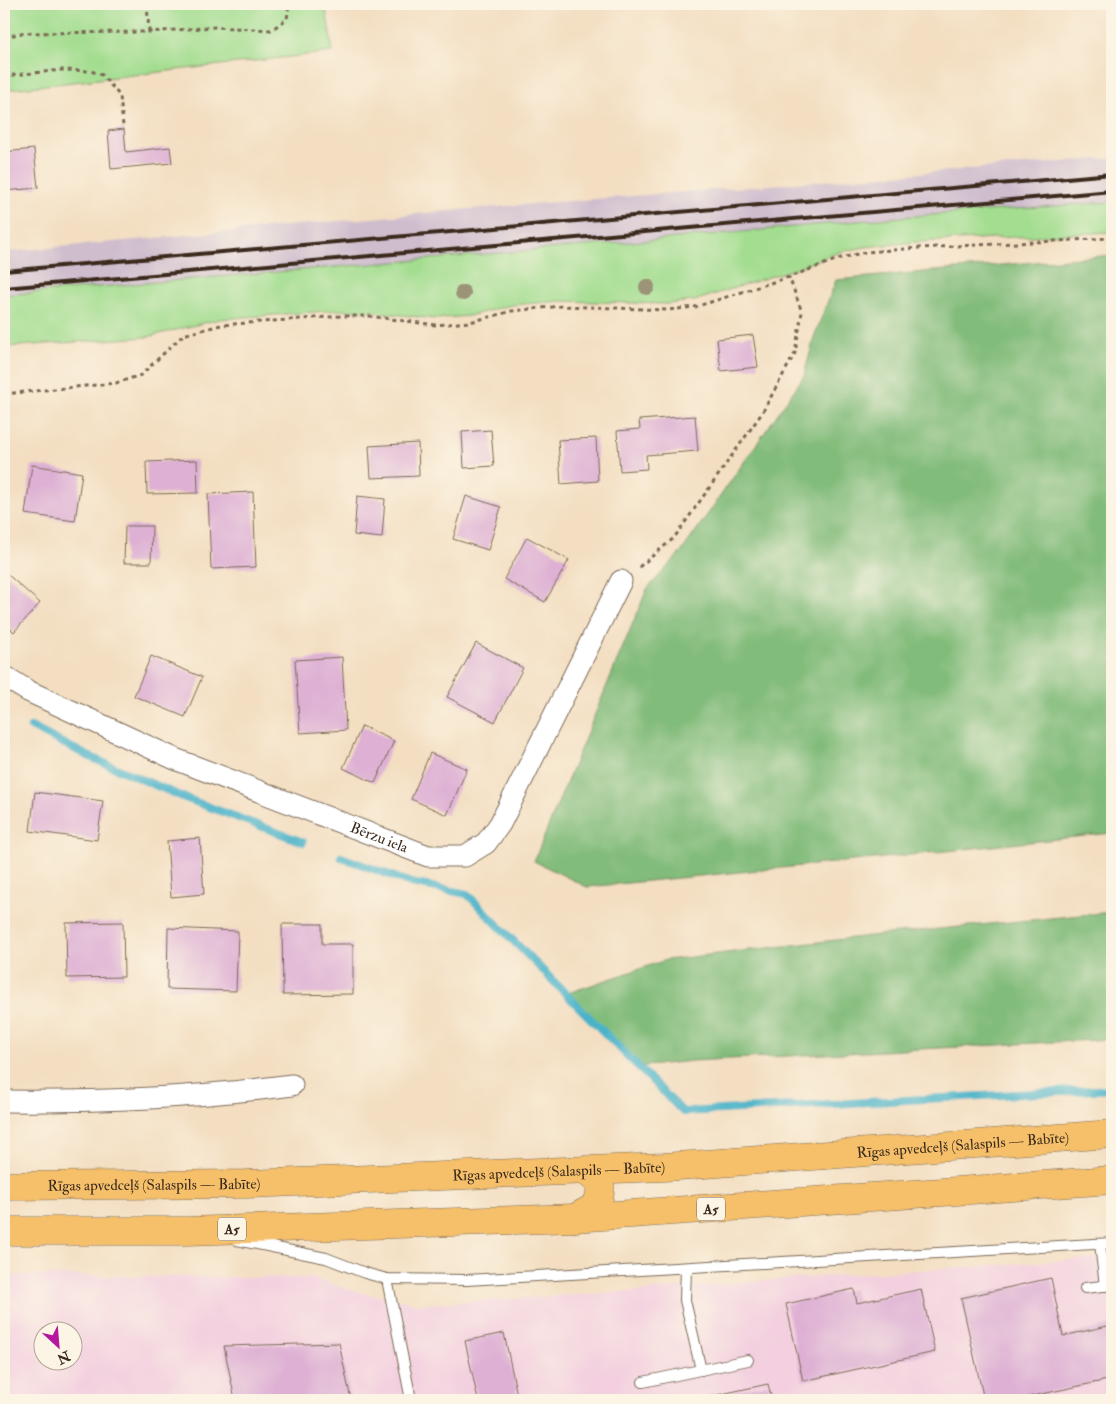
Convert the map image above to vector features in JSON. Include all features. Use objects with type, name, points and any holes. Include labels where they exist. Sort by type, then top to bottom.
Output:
[{"type":"highway","name":"Rīgas apvedceļš (Salaspils — Babīte)","points":[[4,1186],[246,1184],[673,1166],[1112,1134]]},
{"type":"highway","points":[[574,1218],[595,1207],[601,1195],[600,1182],[584,1170]]},
{"type":"highway","name":"A5","points":[[4,1231],[187,1230],[574,1218],[1112,1180]]},
{"type":"street","name":"Bērzu iela","points":[[4,676],[28,691],[175,759],[428,856],[466,856],[486,843],[500,824],[621,581]]},
{"type":"street","points":[[4,1101],[60,1101],[185,1096],[292,1086]]},
{"type":"lane","points":[[187,1230],[326,1258],[387,1279],[466,1280],[1112,1243]]},
{"type":"lane","points":[[1085,1288],[1109,1285],[1100,1244]]},
{"type":"lane","points":[[686,1268],[685,1300],[702,1370]]},
{"type":"lane","points":[[387,1279],[411,1400]]},
{"type":"lane","points":[[643,1382],[748,1360]]},
{"type":"path","points":[[124,4],[147,6],[149,32]]},
{"type":"path","points":[[4,37],[23,32],[149,32],[215,27],[271,30],[287,19],[289,4]]},
{"type":"path","points":[[4,76],[62,70],[91,71],[102,75],[120,96],[123,126]]},
{"type":"path","points":[[4,394],[116,384],[142,375],[183,335],[221,325],[341,316],[369,316],[435,325],[470,322],[512,311],[562,306],[668,310],[695,307],[841,258],[866,252],[1112,238]]},
{"type":"path","points":[[621,581],[674,538],[762,413],[795,353],[802,312],[789,277]]},
{"type":"shaded area","points":[[1112,158],[1112,202],[901,217],[655,240],[4,295],[4,252],[469,209]]},
{"type":"shaded area","points":[[1112,1257],[1112,1400],[4,1400],[4,1275],[313,1278],[357,1292],[420,1304],[641,1291]]},
{"type":"green space","points":[[4,4],[325,4],[333,52],[4,90]]},
{"type":"green space","points":[[1112,202],[1112,232],[918,242],[865,247],[840,252],[694,301],[667,304],[561,301],[511,305],[469,316],[435,319],[368,311],[340,310],[220,319],[147,337],[4,347],[4,295],[655,240],[901,217]]},
{"type":"green space","points":[[1112,255],[1112,833],[587,887],[534,861],[647,589],[682,551],[804,376],[814,337],[836,280]]},
{"type":"green space","points":[[1112,912],[1112,1039],[692,1061],[636,1067],[565,994],[666,960],[878,935]]},
{"type":"building","points":[[124,129],[126,152],[170,147],[172,163],[111,169],[108,131]]},
{"type":"building","points":[[34,149],[38,188],[4,191],[4,152]]},
{"type":"building","points":[[753,335],[758,367],[721,371],[717,339]]},
{"type":"building","points":[[695,416],[698,451],[646,455],[647,469],[620,471],[617,431],[640,429],[639,420]]},
{"type":"building","points":[[491,430],[494,466],[464,468],[462,432]]},
{"type":"building","points":[[596,438],[598,481],[561,484],[558,440]]},
{"type":"building","points":[[418,443],[419,476],[371,478],[369,446]]},
{"type":"building","points":[[197,460],[198,493],[147,494],[146,462]]},
{"type":"building","points":[[32,465],[82,473],[75,521],[25,514]]},
{"type":"building","points":[[253,492],[256,567],[211,569],[208,494]]},
{"type":"building","points":[[357,496],[385,499],[382,538],[354,535]]},
{"type":"building","points":[[466,496],[501,507],[488,550],[453,539]]},
{"type":"building","points":[[125,526],[152,526],[151,563],[124,563]]},
{"type":"building","points":[[527,537],[569,560],[545,602],[504,579]]},
{"type":"building","points":[[7,574],[40,603],[14,632],[4,623],[4,577]]},
{"type":"building","points":[[476,643],[523,668],[495,722],[447,697]]},
{"type":"building","points":[[151,656],[202,677],[185,717],[134,696]]},
{"type":"building","points":[[342,657],[346,730],[300,733],[295,660]]},
{"type":"building","points":[[362,726],[394,741],[375,783],[343,768]]},
{"type":"building","points":[[430,753],[467,769],[447,815],[411,799]]},
{"type":"building","points":[[35,792],[103,801],[97,840],[30,831]]},
{"type":"building","points":[[200,838],[204,894],[171,897],[167,841]]},
{"type":"building","points":[[123,922],[124,977],[67,978],[66,923]]},
{"type":"building","points":[[282,924],[322,924],[322,944],[353,944],[353,994],[283,995]]},
{"type":"building","points":[[168,928],[238,931],[236,991],[167,989]]},
{"type":"building","points":[[1051,1278],[1063,1336],[1112,1325],[1112,1379],[1014,1400],[984,1400],[961,1298]]},
{"type":"building","points":[[854,1289],[857,1303],[921,1289],[935,1352],[803,1381],[786,1304]]},
{"type":"building","points":[[504,1333],[518,1400],[478,1400],[465,1341]]},
{"type":"building","points":[[339,1343],[351,1400],[235,1400],[224,1346]]},
{"type":"building","points":[[768,1384],[772,1400],[698,1400],[698,1399]]},
{"type":"waterway","points":[[31,727],[88,756],[185,798],[303,842]]},
{"type":"waterway","points":[[341,857],[411,883],[467,894],[683,1112],[1112,1089]]},
{"type":"railway","points":[[4,271],[1112,174]]},
{"type":"railway","points":[[4,288],[1112,191]]}]
